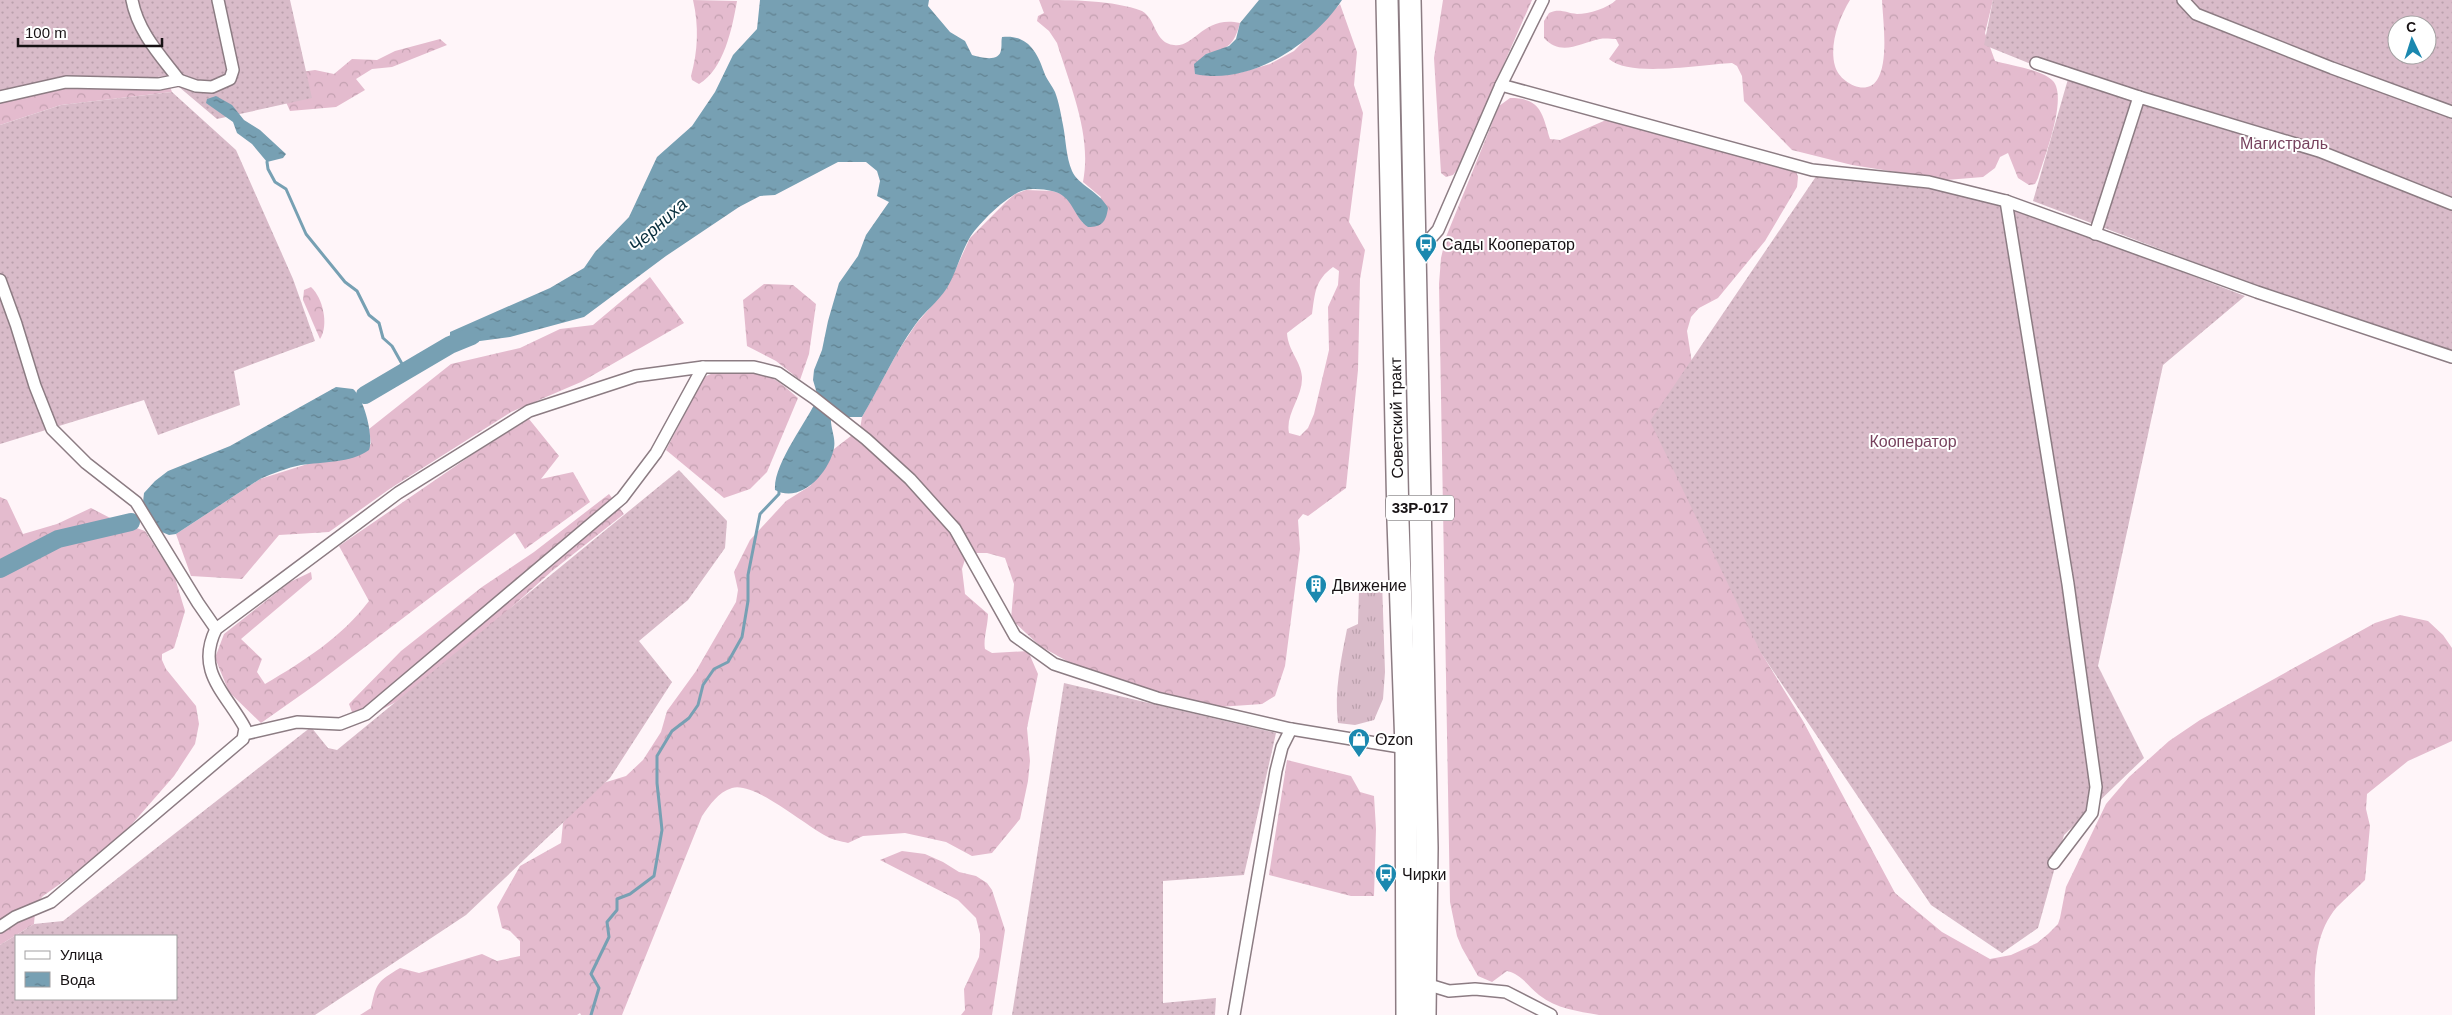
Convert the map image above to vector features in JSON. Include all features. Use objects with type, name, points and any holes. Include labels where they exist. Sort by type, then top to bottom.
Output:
[{"type":"highway","name":"Советский тракт","points":[[1387,0],[1398,502],[1406,748],[1407,1015]]},
{"type":"highway","name":"Советский тракт","points":[[1410,0],[1427,848],[1425,1015]]},
{"type":"street","points":[[132,0],[137,21],[144,34],[179,80]]},
{"type":"street","points":[[0,97],[66,82],[159,84],[179,80],[196,86],[212,87],[230,79],[233,70],[218,0]]},
{"type":"street","points":[[1414,247],[1430,239],[1438,230],[1501,84],[1544,0]]},
{"type":"street","points":[[2183,0],[2196,14],[2332,68],[2452,112]]},
{"type":"street","points":[[2036,63],[2139,97],[2319,151],[2452,204]]},
{"type":"street","points":[[1501,84],[1812,170],[1929,182],[2006,200],[2258,292],[2452,356]]},
{"type":"street","points":[[2095,234],[2139,97]]},
{"type":"street","points":[[2006,200],[2070,602],[2096,787],[2092,813],[2054,863]]},
{"type":"street","points":[[0,280],[35,386],[52,429],[86,463],[136,502],[216,629]]},
{"type":"street","points":[[0,927],[15,917],[51,902],[240,743],[245,734],[245,728],[223,698],[209,668],[209,646],[216,629],[398,493],[529,411],[636,376],[704,367],[754,367],[778,372],[835,414],[910,478],[955,529],[1014,636],[1054,664],[1156,698],[1291,729],[1406,748]]},
{"type":"street","points":[[245,734],[297,722],[340,724],[366,714],[622,498],[656,453],[704,367]]},
{"type":"street","points":[[1234,1015],[1276,771],[1282,747],[1291,729]]},
{"type":"street","points":[[1426,984],[1449,991],[1475,989],[1506,992],[1551,1015]]},
{"type":"green space","points":[[0,0],[290,0],[312,98],[217,119],[166,76],[63,87],[0,99]]},
{"type":"green space","points":[[693,0],[737,1],[726,47],[721,59],[708,77],[699,84],[692,80],[691,76],[697,38]]},
{"type":"green space","points":[[1039,0],[1092,1],[1131,7],[1147,15],[1159,36],[1167,43],[1174,45],[1188,42],[1208,27],[1217,23],[1240,23],[1229,45],[1206,54],[1239,73],[1270,64],[1294,51],[1340,4],[1357,52],[1354,85],[1363,113],[1349,222],[1365,250],[1360,279],[1358,370],[1346,488],[1308,516],[1303,514],[1298,520],[1300,549],[1285,666],[1275,696],[1262,704],[1219,707],[1143,689],[1074,665],[1040,646],[1011,619],[1014,584],[1005,558],[987,553],[967,553],[962,569],[965,594],[988,614],[985,649],[992,653],[1028,651],[1038,674],[1027,728],[1030,761],[1020,819],[992,853],[972,856],[946,842],[905,833],[863,836],[848,843],[828,837],[817,831],[766,797],[742,788],[732,788],[718,796],[702,816],[622,1015],[581,1015],[580,1013],[577,1015],[360,1015],[371,1008],[375,993],[382,980],[400,968],[419,973],[482,954],[497,961],[520,956],[520,941],[510,931],[502,928],[497,907],[520,866],[561,843],[563,823],[577,803],[600,784],[626,776],[643,760],[661,732],[667,711],[696,671],[736,602],[738,590],[734,572],[750,540],[786,501],[810,486],[828,463],[834,449],[860,429],[862,417],[897,353],[916,324],[947,288],[970,238],[1015,194],[1026,190],[1052,191],[1063,194],[1072,204],[1083,223],[1101,197],[1083,182],[1085,147],[1079,112],[1057,43],[1049,31],[1037,21],[1038,16],[1044,13]],"holes":[[[1333,267],[1339,271],[1338,285],[1328,307],[1329,350],[1314,414],[1308,428],[1300,436],[1289,433],[1288,426],[1300,392],[1302,377],[1287,333],[1312,314],[1315,293],[1319,282],[1327,272]]]},
{"type":"green space","points":[[1443,0],[1532,0],[1457,170],[1453,175],[1446,177],[1441,173],[1434,58]]},
{"type":"green space","points":[[1616,0],[1850,0],[1836,32],[1833,58],[1838,72],[1847,82],[1860,87],[1866,87],[1872,85],[1877,80],[1883,63],[1882,0],[1993,0],[1985,33],[1995,61],[2026,68],[2042,74],[2053,81],[2057,89],[2056,114],[2038,178],[2035,184],[2029,185],[2018,178],[2008,153],[2000,157],[1995,168],[1983,177],[1946,180],[1852,165],[1792,150],[1744,101],[1742,76],[1737,66],[1732,63],[1650,69],[1633,68],[1619,65],[1609,59],[1619,45],[1616,39],[1600,39],[1564,48],[1550,44],[1544,38],[1544,21],[1549,13],[1560,11],[1577,14],[1587,13],[1603,8]]},
{"type":"green space","name":"Магистраль","points":[[1993,0],[2452,0],[2452,355],[2252,284],[2033,201],[2068,79],[1984,45]]},
{"type":"green space","points":[[440,39],[447,45],[392,67],[372,69],[356,79],[365,90],[336,107],[290,111],[281,91],[287,74],[315,70],[334,74],[352,59],[377,60],[395,51]]},
{"type":"green space","points":[[166,76],[172,92],[61,105],[0,125],[0,99],[63,87]]},
{"type":"green space","points":[[172,92],[236,150],[293,279],[315,341],[234,371],[240,405],[158,435],[144,400],[0,444],[0,125],[61,105]]},
{"type":"green space","points":[[1510,98],[1528,101],[1539,109],[1550,139],[1560,140],[1606,120],[1626,118],[1796,171],[1798,177],[1797,187],[1765,241],[1718,298],[1699,308],[1691,317],[1687,331],[1692,363],[1656,423],[1762,654],[1803,721],[1895,893],[1942,932],[1990,959],[2011,955],[2037,943],[2058,924],[2066,887],[2106,804],[2129,777],[2169,741],[2200,720],[2375,623],[2400,615],[2428,621],[2443,635],[2452,648],[2452,741],[2408,761],[2367,794],[2366,809],[2370,826],[2365,880],[2337,907],[2323,931],[2316,958],[2315,1015],[1599,1015],[1568,1009],[1546,1000],[1520,978],[1507,971],[1492,982],[1478,976],[1457,936],[1450,902],[1439,284],[1441,258],[1446,237],[1499,106]]},
{"type":"green space","name":"Кооператор","points":[[1817,175],[1915,182],[2021,210],[2245,296],[2163,365],[2098,666],[2144,758],[2064,835],[2038,928],[2002,953],[1931,905],[1761,653],[1650,421]]},
{"type":"green space","points":[[650,277],[684,323],[581,382],[511,412],[391,488],[329,532],[279,535],[242,579],[191,576],[176,534],[260,479],[371,444],[369,429],[451,364],[520,348],[560,329],[593,325]]},
{"type":"green space","points":[[764,284],[793,285],[816,304],[809,354],[800,380],[776,361],[747,346],[743,300]]},
{"type":"green space","points":[[311,287],[319,298],[323,312],[324,327],[320,339],[303,300],[304,290]]},
{"type":"green space","points":[[727,367],[749,369],[766,375],[798,398],[767,472],[750,489],[724,498],[666,450],[704,377]]},
{"type":"green space","points":[[529,419],[559,456],[541,479],[573,472],[590,502],[525,549],[515,533],[315,685],[261,723],[229,692],[215,658],[224,634],[290,582],[311,572],[312,579],[241,639],[262,659],[257,672],[265,684],[308,657],[347,626],[369,601],[339,546],[476,452]]},
{"type":"green space","points":[[679,470],[727,521],[725,548],[688,600],[639,641],[672,682],[610,778],[466,915],[315,1015],[0,1015],[0,945],[15,936],[15,1000],[178,1000],[178,935],[16,935],[34,924],[63,921],[311,727],[328,748],[337,750]]},
{"type":"green space","points":[[609,494],[624,514],[552,571],[482,634],[396,702],[356,723],[349,704],[401,651],[482,587],[534,552]]},
{"type":"green space","points":[[0,497],[7,500],[23,534],[57,524],[91,508],[114,520],[145,531],[175,578],[185,611],[174,648],[162,654],[162,660],[166,669],[196,706],[199,724],[195,744],[174,776],[112,847],[43,896],[37,906],[34,924],[0,945]]},
{"type":"green space","points":[[1366,581],[1382,581],[1385,672],[1383,699],[1374,720],[1355,725],[1338,723],[1337,699],[1340,664],[1347,629],[1358,624],[1359,588]]},
{"type":"green space","points":[[1064,683],[1276,733],[1244,875],[1163,881],[1163,1003],[1216,998],[1215,1015],[1012,1015]]},
{"type":"green space","points":[[1287,760],[1351,776],[1360,792],[1374,796],[1376,829],[1374,896],[1351,896],[1269,875]]},
{"type":"green space","points":[[902,851],[925,854],[959,872],[976,876],[987,883],[992,890],[1005,930],[992,1015],[961,1015],[965,1010],[964,989],[979,957],[980,934],[976,918],[958,900],[880,860]]},
{"type":"water","points":[[760,0],[929,0],[928,6],[950,32],[965,41],[972,55],[989,58],[997,57],[1001,50],[1002,37],[1018,38],[1024,41],[1038,57],[1046,77],[1055,92],[1060,108],[1067,154],[1072,171],[1079,180],[1100,197],[1108,208],[1106,217],[1100,225],[1088,227],[1079,218],[1069,202],[1059,193],[1035,189],[1018,192],[994,210],[969,239],[947,288],[907,336],[862,417],[831,417],[834,448],[831,458],[820,476],[812,484],[794,493],[775,490],[776,480],[785,456],[818,397],[813,380],[814,370],[822,350],[839,283],[858,256],[866,235],[889,202],[877,196],[880,181],[877,171],[866,162],[838,162],[775,195],[760,196],[739,207],[666,256],[584,317],[510,337],[450,345],[450,332],[550,288],[584,268],[595,252],[629,217],[657,157],[692,126],[715,92],[733,55],[757,29]]},
{"type":"water","points":[[1259,0],[1342,0],[1315,32],[1278,58],[1237,74],[1216,76],[1195,74],[1194,64],[1206,54],[1229,46],[1236,39],[1240,23]]},
{"type":"water","points":[[216,96],[232,105],[244,120],[260,130],[286,154],[283,158],[267,162],[252,144],[237,133],[233,122],[206,103],[207,99]]},
{"type":"water","points":[[336,387],[353,389],[361,400],[369,427],[369,450],[345,460],[301,465],[275,473],[260,479],[176,534],[169,535],[157,530],[143,502],[144,493],[155,481],[168,471],[230,446]]},
{"type":"waterway","points":[[267,162],[268,169],[275,182],[286,189],[306,234],[345,282],[357,291],[369,315],[379,323],[383,338],[392,346],[406,371]]},
{"type":"waterway","name":"Черниха","points":[[365,395],[450,345],[472,336]]},
{"type":"waterway","points":[[591,1015],[599,988],[591,974],[609,937],[607,922],[617,910],[617,899],[630,894],[654,876],[662,830],[657,783],[657,756],[672,731],[689,718],[698,705],[703,685],[714,669],[728,662],[742,637],[748,601],[748,575],[760,514],[779,494],[779,488]]},
{"type":"waterway","name":"Черниха","points":[[0,569],[58,539],[131,522]]},
{"type":"place","name":"Сады Кооператор","points":[[1426,263]]},
{"type":"place","name":"Движение","points":[[1316,604]]},
{"type":"place","name":"Ozon","points":[[1359,758]]},
{"type":"place","name":"Чирки","points":[[1386,893]]}]
